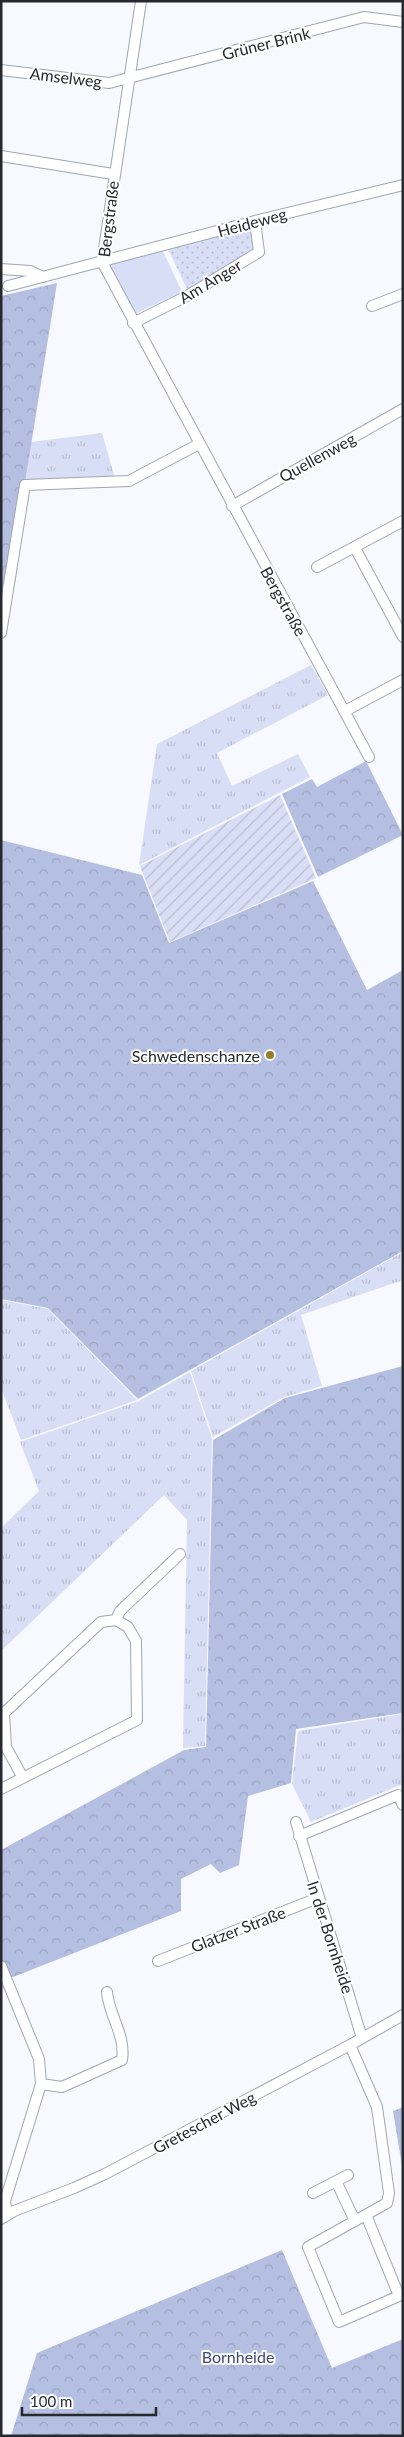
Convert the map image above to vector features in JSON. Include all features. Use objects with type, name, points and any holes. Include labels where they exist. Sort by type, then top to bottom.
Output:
[{"type":"street","name":"Bergstraße","points":[[141,1],[102,262],[369,758]]},
{"type":"street","name":"Grüner Brink","points":[[130,78],[364,17],[403,22]]},
{"type":"street","name":"Amselweg","points":[[1,70],[109,83],[130,78]]},
{"type":"street","points":[[1,156],[114,174]]},
{"type":"street","name":"Heideweg","points":[[8,286],[255,221],[403,185]]},
{"type":"street","name":"Am Anger","points":[[134,323],[187,296],[259,252],[255,221]]},
{"type":"street","points":[[1,269],[30,271],[43,277]]},
{"type":"street","points":[[372,306],[403,294]]},
{"type":"street","name":"Quellenweg","points":[[232,506],[403,409]]},
{"type":"street","points":[[1,632],[25,484],[129,481],[199,444]]},
{"type":"street","points":[[317,567],[403,521]]},
{"type":"street","points":[[355,548],[403,637]]},
{"type":"street","points":[[345,711],[403,680]]},
{"type":"street","points":[[116,1620],[120,1610],[180,1554]]},
{"type":"street","points":[[1,1789],[23,1778],[137,1720],[136,1641],[128,1627],[116,1620],[101,1622],[4,1713],[6,1747],[23,1778]]},
{"type":"street","points":[[299,1836],[398,1795],[403,1805]]},
{"type":"street","name":"In der Bornheide","points":[[296,1822],[362,2038]]},
{"type":"street","name":"Glatzer Straße","points":[[158,1961],[318,1898]]},
{"type":"street","points":[[1,1966],[39,2059],[40,2084],[5,2200],[4,2217]]},
{"type":"street","points":[[40,2084],[62,2086],[122,2060],[124,2046],[108,2004],[107,1992]]},
{"type":"street","name":"Gretescher Weg","points":[[4,2217],[105,2174],[350,2045],[403,2015]]},
{"type":"street","points":[[350,2045],[377,2107],[389,2193],[387,2204],[366,2215],[308,2247],[339,2322],[399,2296],[366,2215]]},
{"type":"street","points":[[313,2192],[348,2175]]},
{"type":"street","points":[[336,2181],[355,2221]]},
{"type":"green space","points":[[253,225],[257,250],[187,289],[167,247]]},
{"type":"green space","points":[[162,249],[182,292],[132,315],[106,265]]},
{"type":"green space","points":[[57,283],[1,633],[1,296]]},
{"type":"green space","points":[[102,433],[115,478],[25,485],[31,442]]},
{"type":"green space","points":[[311,665],[328,695],[217,753],[232,786],[298,754],[310,777],[139,865],[157,744]]},
{"type":"green space","points":[[366,761],[403,835],[318,877],[282,794],[312,779],[317,787]]},
{"type":"green space","points":[[280,795],[316,878],[170,942],[140,866]]},
{"type":"green space","points":[[1,840],[142,875],[169,943],[313,881],[367,990],[403,970],[403,1251],[138,1399],[48,1308],[1,1299]]},
{"type":"green space","points":[[403,1252],[403,1280],[301,1315],[322,1386],[284,1397],[213,1437],[191,1371]]},
{"type":"green space","points":[[1,1300],[48,1309],[137,1400],[21,1440],[1,1388]]},
{"type":"green space","points":[[403,1366],[403,1713],[296,1729],[291,1783],[248,1796],[239,1865],[220,1873],[211,1864],[181,1879],[181,1911],[8,1979],[1,1960],[1,1850],[184,1750],[206,1747],[213,1440],[285,1398]]},
{"type":"green space","points":[[190,1372],[212,1439],[205,1746],[183,1748],[187,1520],[164,1495],[1,1651],[1,1528],[39,1491],[20,1442],[139,1401]]},
{"type":"green space","points":[[403,1714],[403,1784],[311,1822],[292,1784],[298,1731]]},
{"type":"green space","points":[[403,2107],[403,2172],[393,2111]]},
{"type":"green space","name":"Bornheide","points":[[282,2250],[332,2368],[403,2339],[403,2436],[11,2436],[37,2353]]},
{"type":"place","name":"Schwedenschanze","points":[[270,1055]]}]
